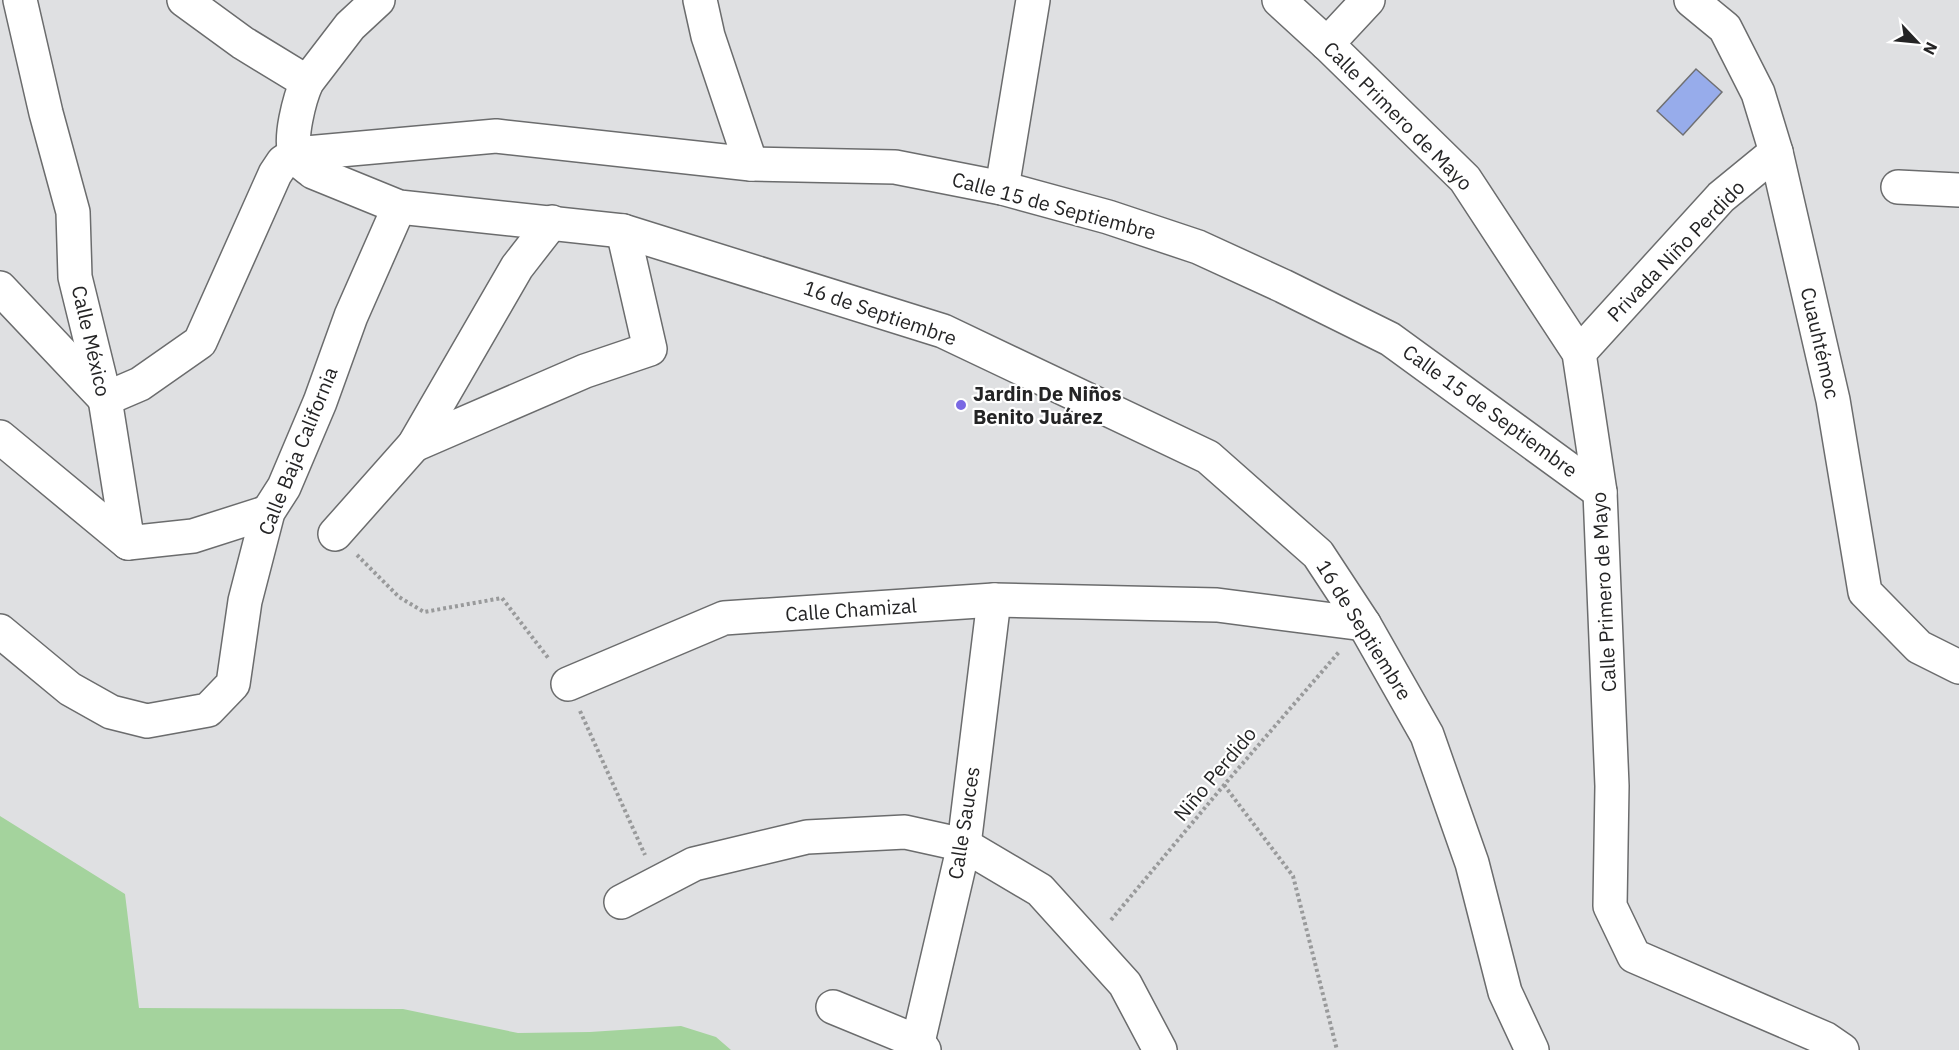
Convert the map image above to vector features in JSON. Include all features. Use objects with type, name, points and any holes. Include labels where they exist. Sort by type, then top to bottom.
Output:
[{"type":"street","name":"Calle México","points":[[20,0],[46,113],[73,212],[75,277],[105,399],[128,543]]},
{"type":"street","points":[[184,0],[243,44],[307,82]]},
{"type":"street","points":[[0,288],[105,399],[140,384],[200,342],[275,174],[283,162],[295,154],[294,130],[307,82],[350,26],[378,0]]},
{"type":"street","points":[[700,0],[708,36],[751,164]]},
{"type":"street","points":[[1002,188],[1034,0]]},
{"type":"street","name":"Calle Primero de Mayo","points":[[1280,0],[1465,179],[1579,353],[1600,492],[1612,786],[1610,906],[1634,956],[1826,1039],[1842,1050]]},
{"type":"street","points":[[1327,44],[1368,0]]},
{"type":"street","name":"Cuauhtémoc","points":[[1691,0],[1725,28],[1758,93],[1776,152],[1833,400],[1865,592],[1919,647],[1959,667]]},
{"type":"street","name":"Calle 15 de Septiembre","points":[[295,154],[496,136],[751,164],[895,167],[1002,188],[1108,217],[1198,247],[1390,339],[1600,492]]},
{"type":"street","name":"Privada Niño Perdido","points":[[1579,353],[1721,197],[1776,152]]},
{"type":"street","name":"16 de Septiembre","points":[[295,154],[303,165],[313,171],[399,207],[623,231],[943,331],[1208,457],[1318,554],[1364,624],[1428,735],[1472,864],[1505,992],[1532,1050]]},
{"type":"street","points":[[1898,187],[1959,190]]},
{"type":"street","name":"Calle Baja California","points":[[0,631],[70,689],[111,712],[147,721],[208,710],[233,684],[245,601],[268,512],[284,487],[320,402],[351,316],[399,207]]},
{"type":"street","points":[[335,534],[414,445],[517,267],[552,222]]},
{"type":"street","points":[[414,445],[585,371],[650,349],[623,231]]},
{"type":"street","points":[[0,437],[128,543],[193,536],[268,512]]},
{"type":"street","name":"Calle Chamizal","points":[[568,684],[724,618],[994,600],[1217,605],[1364,624]]},
{"type":"street","name":"Calle Sauces","points":[[833,1007],[921,1046],[964,845],[994,600]]},
{"type":"street","points":[[621,902],[694,864],[807,837],[905,832],[964,845],[1040,890],[1125,984],[1160,1050]]},
{"type":"path","points":[[335,534],[399,597],[424,612],[502,598],[568,684],[658,883]]},
{"type":"path","name":"Niño Perdido","points":[[1091,945],[1224,785],[1364,624]]},
{"type":"path","points":[[1224,785],[1293,876],[1337,1050]]},
{"type":"green space","points":[[0,816],[125,894],[139,1008],[403,1009],[518,1033],[590,1032],[681,1026],[716,1037],[731,1050],[0,1050]]},
{"type":"building","points":[[1696,69],[1722,92],[1683,135],[1657,111]]},
{"type":"place","name":"Jardin De Niños Benito Juárez","points":[[961,405]]}]
